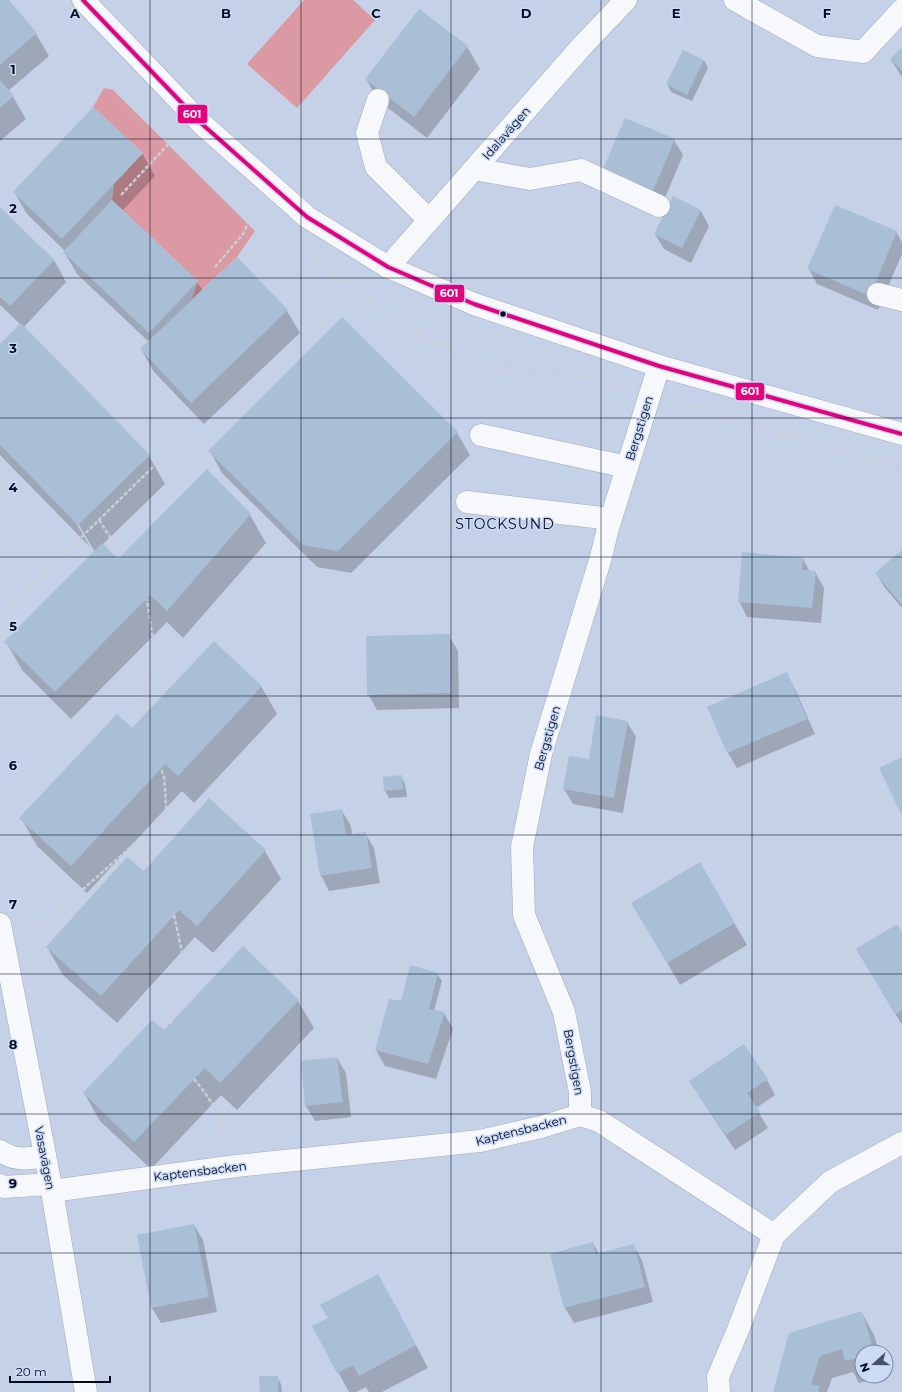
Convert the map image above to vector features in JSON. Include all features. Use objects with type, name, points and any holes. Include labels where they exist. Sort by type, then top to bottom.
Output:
[{"type":"street","points":[[84,0],[202,124],[307,217],[388,267],[474,304],[659,366],[902,434]]},
{"type":"street","name":"Idalavägen","points":[[388,267],[583,45],[626,0]]},
{"type":"street","points":[[735,0],[817,46],[863,52],[902,10]]},
{"type":"street","points":[[378,100],[367,132],[376,167],[429,220]]},
{"type":"street","points":[[474,169],[530,179],[581,170],[658,206]]},
{"type":"street","points":[[878,294],[902,300]]},
{"type":"street","name":"Bergstigen","points":[[580,1115],[580,1092],[564,1012],[524,915],[522,847],[541,754],[627,467],[659,366]]},
{"type":"street","points":[[481,435],[627,467]]},
{"type":"street","points":[[467,502],[610,523]]},
{"type":"street","name":"Vasavägen","points":[[0,924],[51,1187],[86,1392]]},
{"type":"street","name":"Kaptensbacken","points":[[0,1185],[4,1187],[51,1187],[480,1141],[541,1127],[580,1115],[598,1121],[774,1235]]},
{"type":"street","points":[[719,1392],[718,1376],[738,1330],[774,1235],[830,1182],[902,1143]]},
{"type":"street","points":[[0,1151],[22,1159],[44,1156]]},
{"type":"path","points":[[121,195],[179,132]]},
{"type":"path","points":[[215,267],[243,234],[254,210]]},
{"type":"path","points":[[226,418],[353,288]]},
{"type":"path","points":[[0,617],[160,460]]},
{"type":"path","points":[[99,520],[122,556]]},
{"type":"path","points":[[142,718],[147,684],[156,662],[147,599]]},
{"type":"path","points":[[147,859],[167,820],[164,776],[161,769]]},
{"type":"path","points":[[4,949],[45,923],[134,844],[151,863]]},
{"type":"path","points":[[170,1024],[185,966],[174,915]]},
{"type":"path","points":[[194,1079],[211,1100],[221,1118],[236,1166]]},
{"type":"shaded area","points":[[304,0],[353,0],[375,20],[297,108],[247,64]]},
{"type":"shaded area","points":[[104,88],[113,90],[255,231],[237,257],[192,299],[198,281],[112,200],[114,184],[143,153],[93,107]]},
{"type":"building","points":[[0,0],[9,0],[37,33],[0,65]]},
{"type":"building","points":[[419,9],[468,46],[414,117],[365,79]]},
{"type":"building","points":[[902,47],[902,71],[890,59]]},
{"type":"building","points":[[683,50],[704,60],[687,95],[666,84]]},
{"type":"building","points":[[0,80],[14,96],[0,108]]},
{"type":"building","points":[[93,107],[143,153],[62,239],[13,192]]},
{"type":"building","points":[[625,118],[675,139],[653,191],[603,169]]},
{"type":"building","points":[[673,196],[701,210],[682,248],[654,234]]},
{"type":"building","points":[[112,200],[198,281],[149,333],[63,252]]},
{"type":"building","points":[[835,205],[897,231],[870,296],[807,269]]},
{"type":"building","points":[[0,207],[54,260],[10,306],[0,297]]},
{"type":"building","points":[[237,257],[288,310],[191,403],[140,349]]},
{"type":"building","points":[[342,317],[458,432],[338,551],[303,545],[208,451]]},
{"type":"building","points":[[21,323],[150,455],[78,525],[0,445],[0,344]]},
{"type":"building","points":[[207,469],[251,514],[167,611],[150,595],[55,692],[4,642],[102,543],[118,559]]},
{"type":"building","points":[[902,550],[902,605],[875,573]]},
{"type":"building","points":[[742,552],[803,558],[802,570],[816,571],[812,608],[738,602]]},
{"type":"building","points":[[450,634],[451,693],[367,695],[366,636]]},
{"type":"building","points":[[214,641],[262,686],[178,776],[165,764],[71,866],[19,818],[117,714],[132,728]]},
{"type":"building","points":[[787,672],[807,719],[727,753],[707,707]]},
{"type":"building","points":[[596,715],[628,721],[614,798],[563,789],[569,756],[589,759]]},
{"type":"building","points":[[902,757],[902,816],[879,768]]},
{"type":"building","points":[[402,775],[403,789],[384,791],[383,777]]},
{"type":"building","points":[[209,798],[266,850],[197,926],[179,910],[101,996],[46,947],[127,857],[144,871]]},
{"type":"building","points":[[342,809],[346,835],[366,832],[372,868],[320,876],[310,814]]},
{"type":"building","points":[[700,862],[735,923],[667,963],[631,903]]},
{"type":"building","points":[[897,924],[902,932],[902,1010],[895,1014],[856,949]]},
{"type":"building","points":[[243,946],[299,1000],[220,1083],[205,1068],[134,1142],[83,1093],[152,1020],[164,1030]]},
{"type":"building","points":[[410,965],[438,973],[429,1009],[445,1012],[428,1064],[375,1050],[389,999],[401,1001]]},
{"type":"building","points":[[744,1044],[768,1079],[747,1093],[760,1112],[726,1135],[689,1081]]},
{"type":"building","points":[[337,1057],[343,1102],[305,1106],[301,1061]]},
{"type":"building","points":[[194,1224],[209,1297],[151,1308],[137,1235]]},
{"type":"building","points":[[593,1242],[596,1254],[634,1244],[645,1287],[564,1308],[550,1254]]},
{"type":"building","points":[[378,1274],[416,1345],[359,1376],[353,1365],[337,1373],[312,1326],[328,1318],[320,1305]]},
{"type":"building","points":[[862,1311],[872,1344],[854,1344],[854,1359],[845,1361],[842,1349],[820,1356],[811,1384],[820,1386],[818,1392],[773,1392],[789,1333]]},
{"type":"building","points":[[259,1376],[278,1376],[278,1392],[260,1392]]},
{"type":"transit line","name":"601","points":[[83,0],[202,124],[307,217],[388,267],[474,304],[659,366],[902,434]]},
{"type":"district","name":"STOCKSUND","points":[[505,524]]}]
